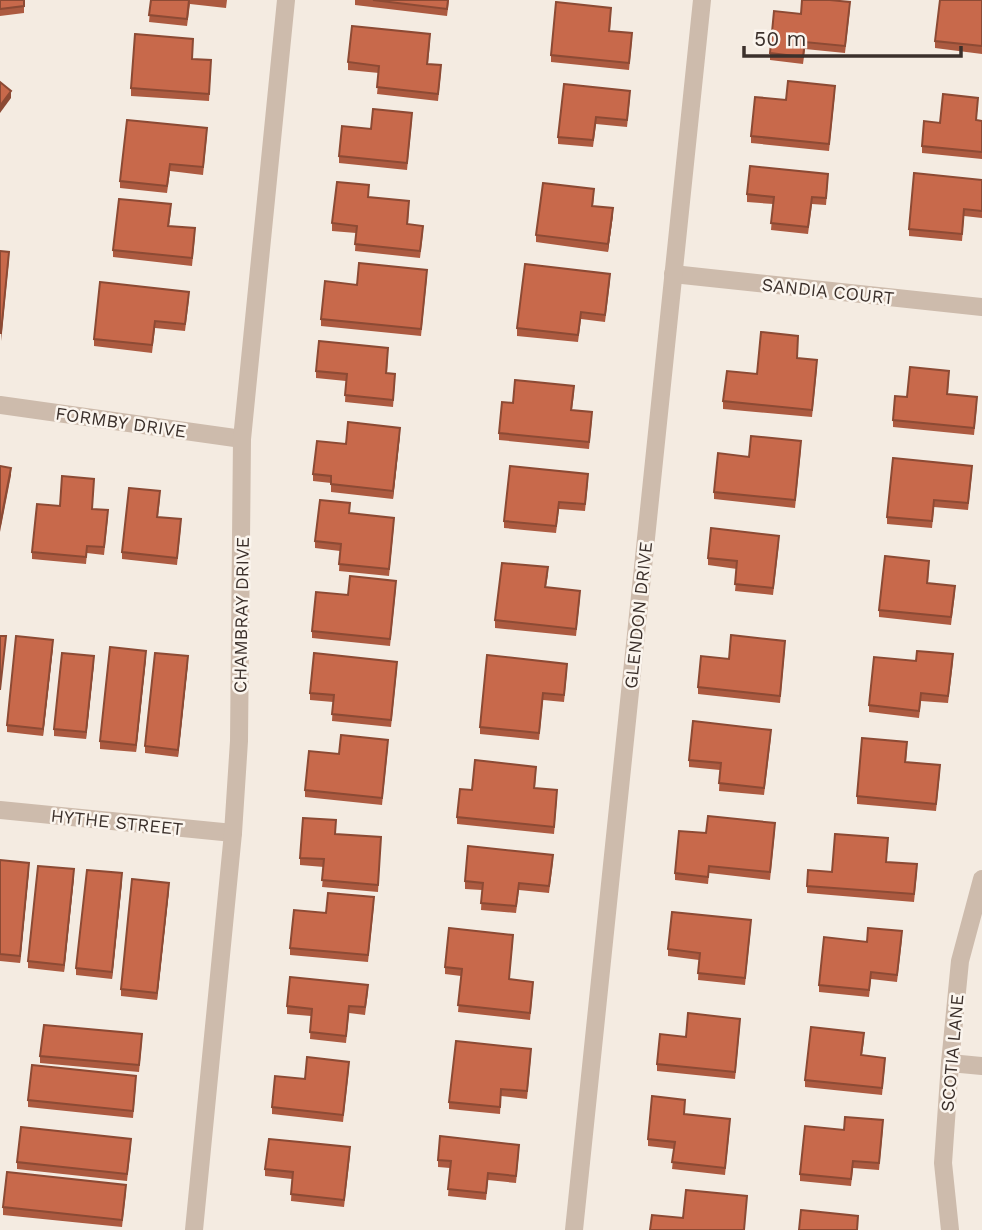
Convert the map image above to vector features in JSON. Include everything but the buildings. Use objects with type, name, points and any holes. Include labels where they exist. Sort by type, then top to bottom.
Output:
[{"type":"street","name":"CHAMBRAY DRIVE","points":[[194,1230],[233,833],[239,741],[242,439],[286,0]]},
{"type":"street","name":"GLENDON DRIVE","points":[[574,1230],[702,0]]},
{"type":"street","name":"SANDIA COURT","points":[[673,275],[982,307]]},
{"type":"street","name":"FORMBY DRIVE","points":[[0,405],[242,439]]},
{"type":"street","name":"HYTHE STREET","points":[[0,810],[233,833]]},
{"type":"street","name":"SCOTIA LANE","points":[[950,1230],[943,1163],[950,1063],[960,961],[982,878]]},
{"type":"street","points":[[950,1063],[982,1066]]}]
